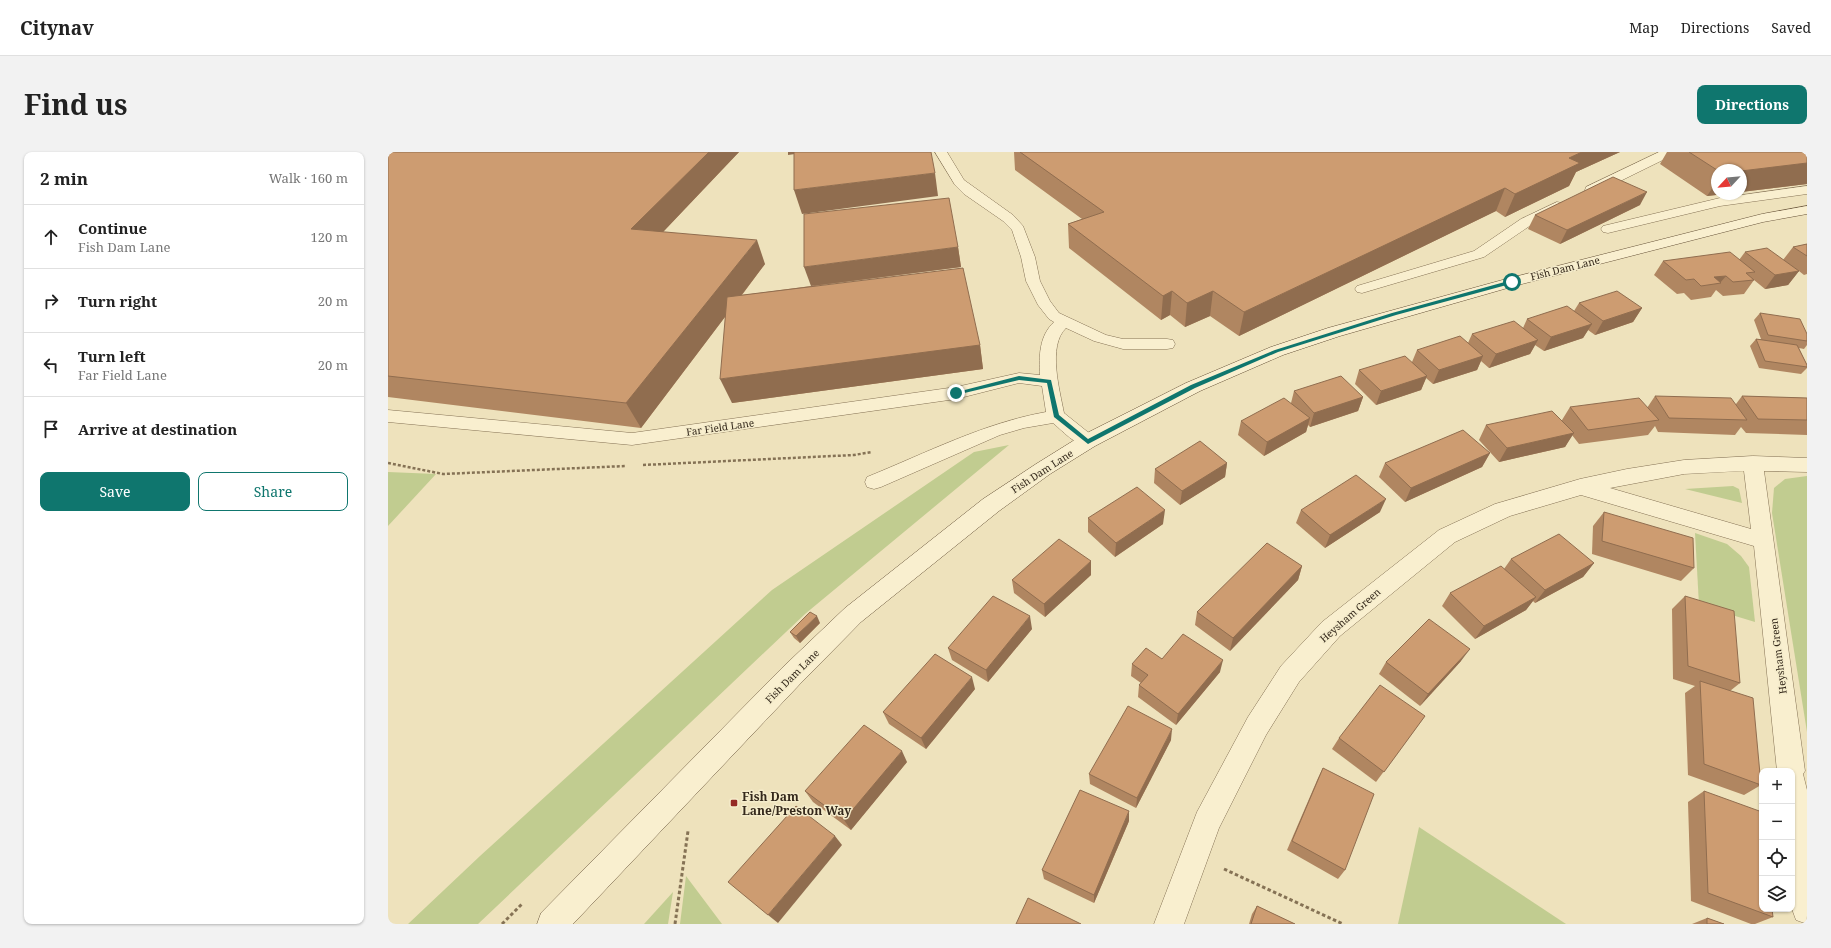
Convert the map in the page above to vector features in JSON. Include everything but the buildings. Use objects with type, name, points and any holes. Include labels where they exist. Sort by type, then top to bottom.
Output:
[{"type":"street","name":"Fish Dam Lane","points":[[552,924],[791,676],[853,615],[991,505],[1043,468],[1088,442],[1193,387],[1276,351],[1334,332],[1512,282],[1762,218],[1807,210]]},
{"type":"street","name":"Heysham Green","points":[[1169,924],[1207,822],[1257,726],[1290,674],[1331,629],[1447,536],[1503,510],[1580,487],[1627,476],[1684,467],[1753,463],[1807,465]]},
{"type":"street","name":"Heysham Green","points":[[1753,463],[1764,541],[1791,768]]},
{"type":"street","points":[[1580,487],[1764,541]]},
{"type":"street","points":[[1795,804],[1807,909]]},
{"type":"lane","points":[[941,152],[959,182],[969,191],[1008,218],[1018,229],[1028,257],[1033,281],[1043,302],[1054,316],[1100,338],[1123,344],[1167,344]]},
{"type":"lane","points":[[1362,290],[1479,254],[1526,222],[1669,152]]},
{"type":"lane","points":[[1608,229],[1720,202],[1807,190]]},
{"type":"lane","points":[[1065,321],[1054,332],[1048,347],[1050,381],[1056,416],[1088,442]]},
{"type":"lane","name":"Far Field Lane","points":[[388,416],[632,439],[956,393],[1019,378],[1050,381]]},
{"type":"lane","points":[[874,482],[994,431],[1022,422],[1056,416]]},
{"type":"path","points":[[637,465],[854,456],[876,451]]},
{"type":"path","points":[[388,463],[443,474],[629,466]]},
{"type":"path","points":[[675,924],[688,830]]},
{"type":"path","points":[[1195,855],[1343,924]]},
{"type":"green space","points":[[1009,445],[805,614],[478,924],[408,924],[480,856],[772,590],[974,452]]},
{"type":"green space","points":[[388,472],[436,474],[388,526]]},
{"type":"green space","points":[[1807,476],[1807,732],[1772,513],[1774,488],[1785,479]]},
{"type":"green space","points":[[1733,486],[1739,489],[1742,503],[1685,489]]},
{"type":"green space","points":[[1695,533],[1727,544],[1741,556],[1749,567],[1755,622],[1699,605]]},
{"type":"green space","points":[[1419,827],[1566,924],[1398,924]]},
{"type":"green space","points":[[686,876],[722,924],[680,924]]},
{"type":"green space","points":[[673,892],[668,924],[644,924]]},
{"type":"place","name":"Fish Dam Lane/Preston Way","points":[[734,803]]},
{"type":"route","points":[[956,393],[1019,378],[1050,381],[1056,416],[1088,442],[1193,387],[1276,351],[1394,314],[1512,282]]}]
